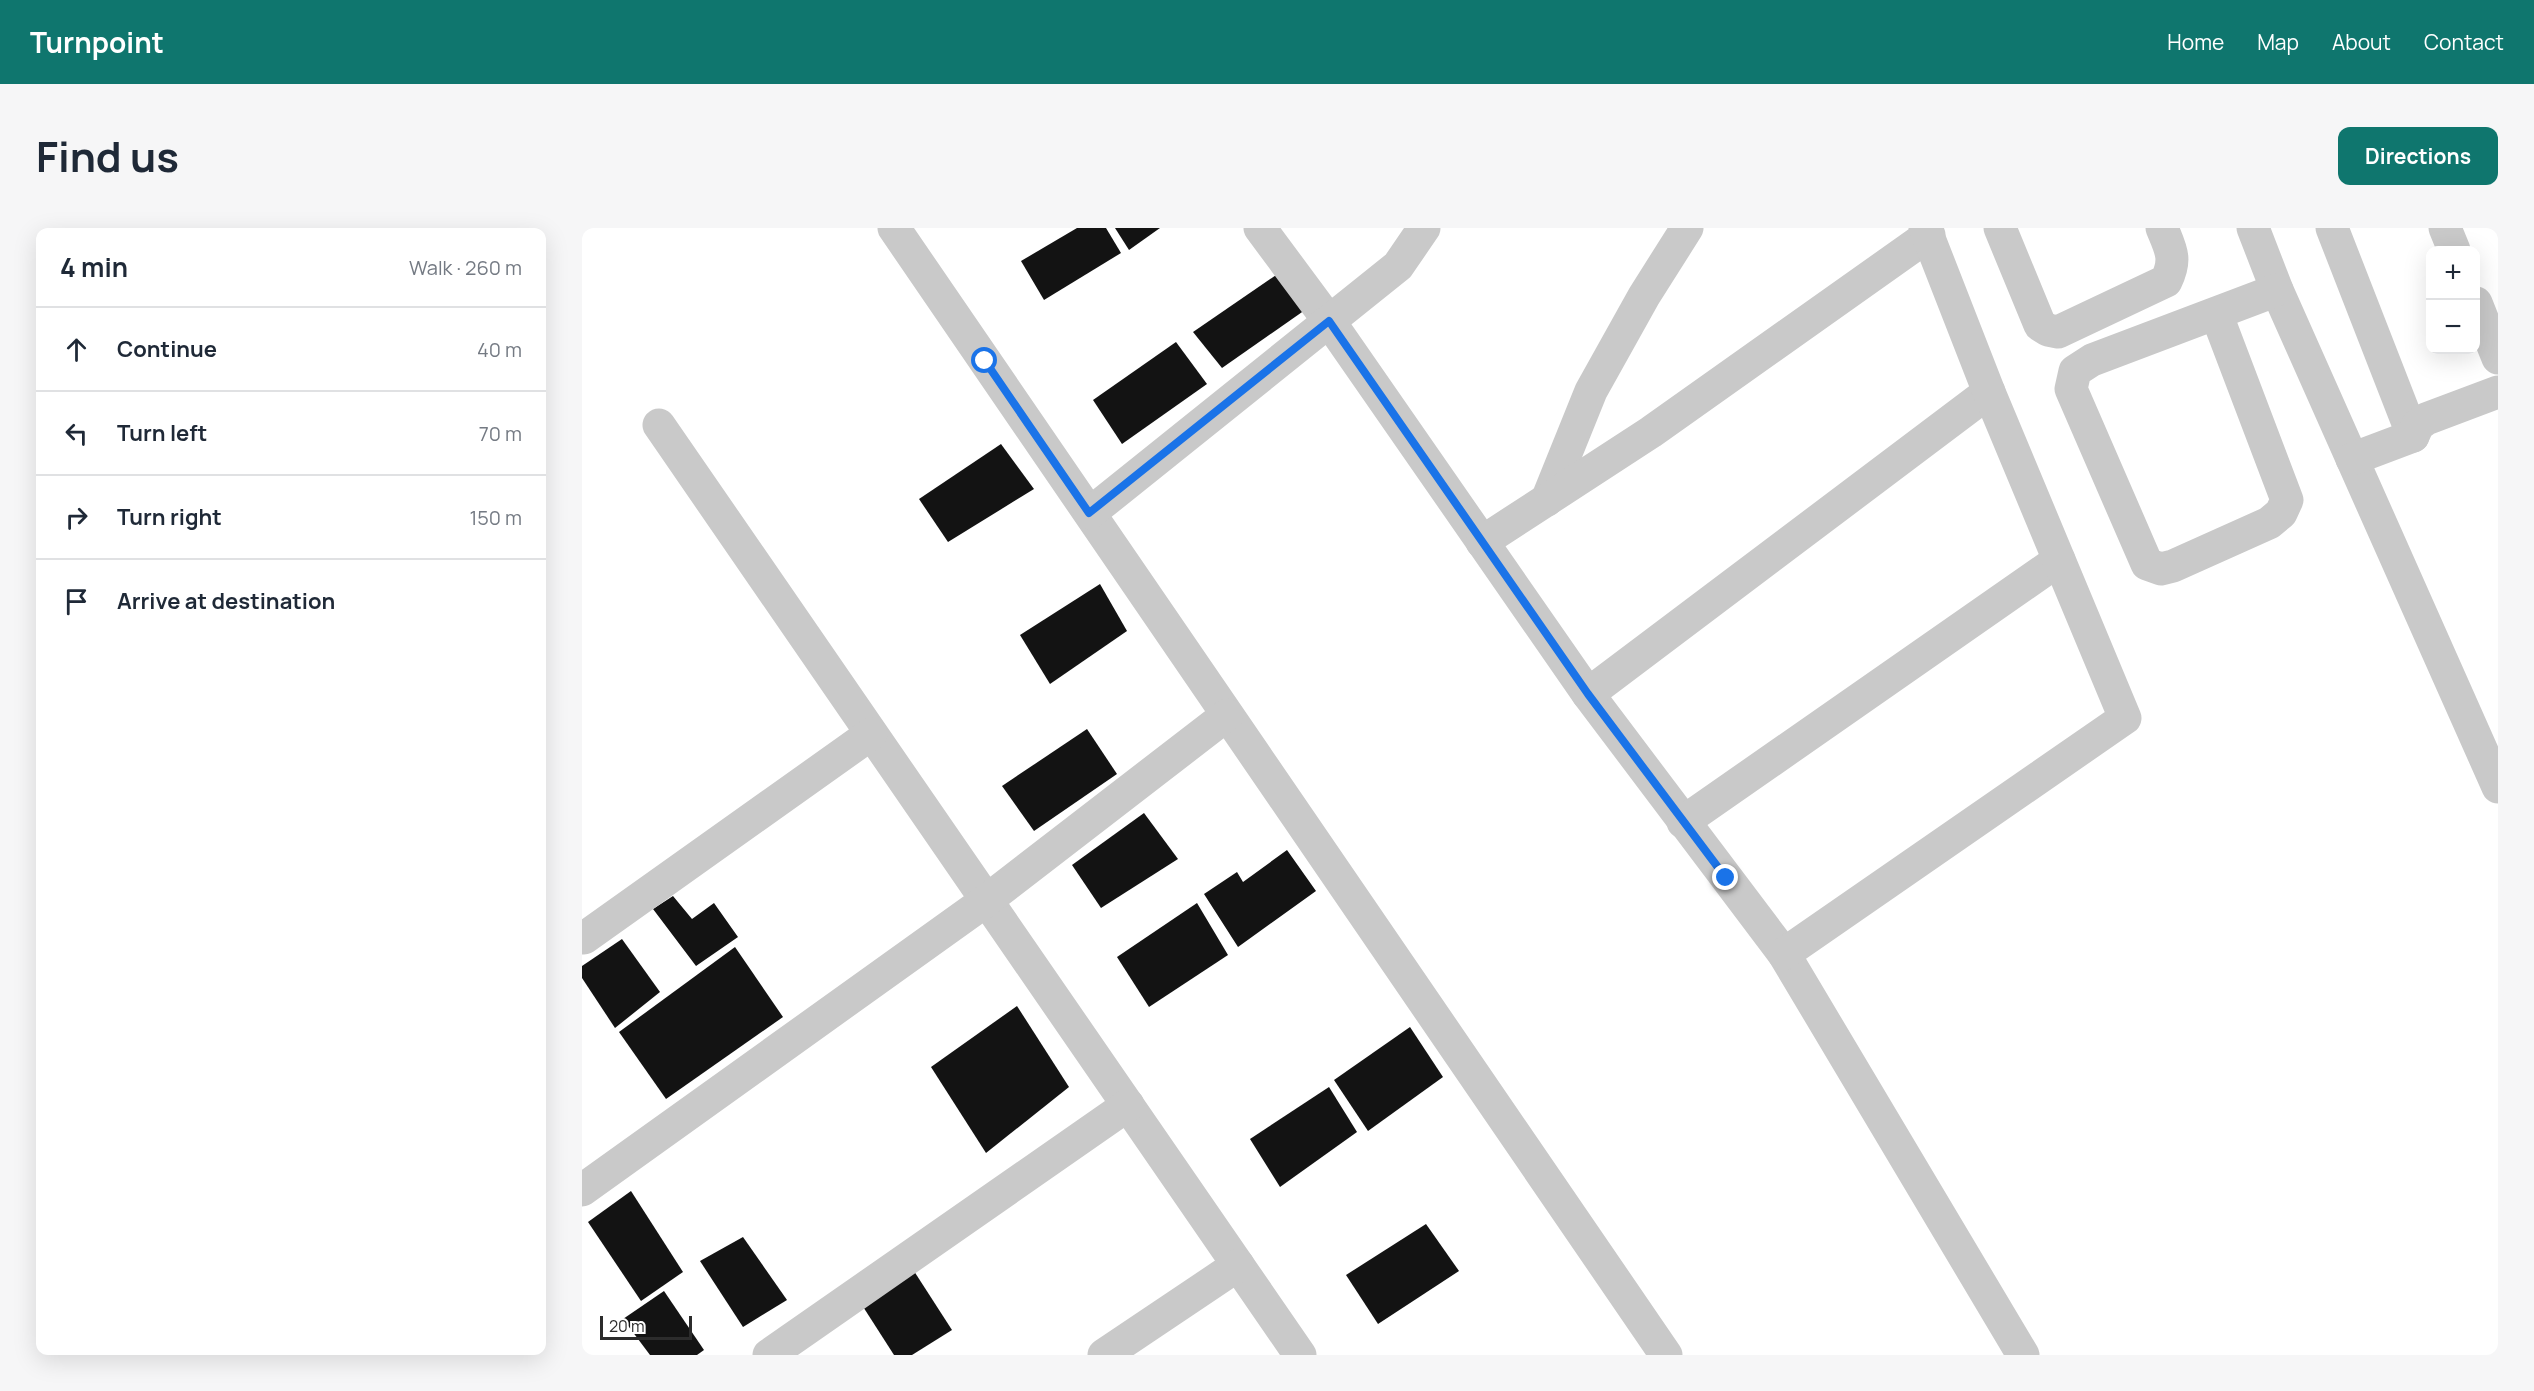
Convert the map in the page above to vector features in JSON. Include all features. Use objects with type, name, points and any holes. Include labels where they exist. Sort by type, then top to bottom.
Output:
[{"type":"street","points":[[894,228],[1666,1355]]},
{"type":"street","points":[[1260,228],[1329,321],[1588,694],[1784,954],[2022,1355]]},
{"type":"street","points":[[1089,513],[1398,267],[1424,228]]},
{"type":"street","points":[[1547,500],[1592,391],[1644,296],[1687,228]]},
{"type":"street","points":[[2000,228],[2040,326],[2058,332],[2166,281],[2173,267],[2170,247],[2162,228]]},
{"type":"street","points":[[2253,228],[2277,290],[2498,787]]},
{"type":"street","points":[[2332,228],[2413,436]]},
{"type":"street","points":[[2445,228],[2452,246]]},
{"type":"street","points":[[1482,542],[1651,432],[1927,232],[1989,392],[2125,718],[1784,954]]},
{"type":"street","points":[[2216,313],[2287,500],[2281,513],[2269,523],[2173,566],[2161,568],[2146,564],[2071,389],[2075,371],[2092,360],[2216,313],[2277,290]]},
{"type":"street","points":[[2480,315],[2498,358]]},
{"type":"street","points":[[1588,694],[1989,392]]},
{"type":"street","points":[[2352,459],[2413,436],[2418,425],[2426,419],[2498,392]]},
{"type":"street","points":[[659,425],[1300,1355]]},
{"type":"street","points":[[1683,822],[2059,560]]},
{"type":"street","points":[[582,1190],[987,900],[1227,715]]},
{"type":"street","points":[[584,938],[871,734]]},
{"type":"street","points":[[770,1355],[1128,1105]]},
{"type":"street","points":[[1104,1355],[1239,1265]]},
{"type":"building","points":[[1077,228],[1106,228],[1121,253],[1044,300],[1021,261]]},
{"type":"building","points":[[1115,228],[1160,228],[1129,250]]},
{"type":"building","points":[[1282,271],[1305,310],[1222,368],[1193,332]]},
{"type":"building","points":[[1176,342],[1207,384],[1122,444],[1093,400]]},
{"type":"building","points":[[1001,444],[1034,489],[948,542],[919,499]]},
{"type":"building","points":[[1100,584],[1127,631],[1050,684],[1020,635]]},
{"type":"building","points":[[1087,729],[1117,774],[1034,831],[1002,786]]},
{"type":"building","points":[[1144,813],[1178,859],[1101,908],[1072,865]]},
{"type":"building","points":[[1287,850],[1316,891],[1238,947],[1204,894],[1237,872],[1243,882]]},
{"type":"building","points":[[673,896],[692,919],[714,903],[738,937],[696,966],[653,909]]},
{"type":"building","points":[[1197,903],[1228,955],[1149,1007],[1117,957]]},
{"type":"building","points":[[622,939],[660,992],[615,1028],[582,978],[582,966]]},
{"type":"building","points":[[735,947],[783,1017],[666,1099],[619,1032]]},
{"type":"building","points":[[1017,1006],[1069,1087],[986,1153],[931,1067]]},
{"type":"building","points":[[1410,1027],[1443,1077],[1368,1131],[1334,1080]]},
{"type":"building","points":[[1329,1087],[1357,1132],[1280,1187],[1250,1139]]},
{"type":"building","points":[[631,1191],[683,1272],[641,1301],[588,1222]]},
{"type":"building","points":[[1426,1224],[1459,1271],[1378,1324],[1346,1275]]},
{"type":"building","points":[[743,1237],[787,1300],[743,1327],[700,1261]]},
{"type":"building","points":[[912,1268],[952,1330],[912,1355],[894,1355],[860,1302]]},
{"type":"building","points":[[664,1291],[704,1350],[697,1355],[650,1355],[623,1319]]},
{"type":"route","points":[[985,361],[1089,513],[1329,321],[1588,694],[1726,878]]}]
